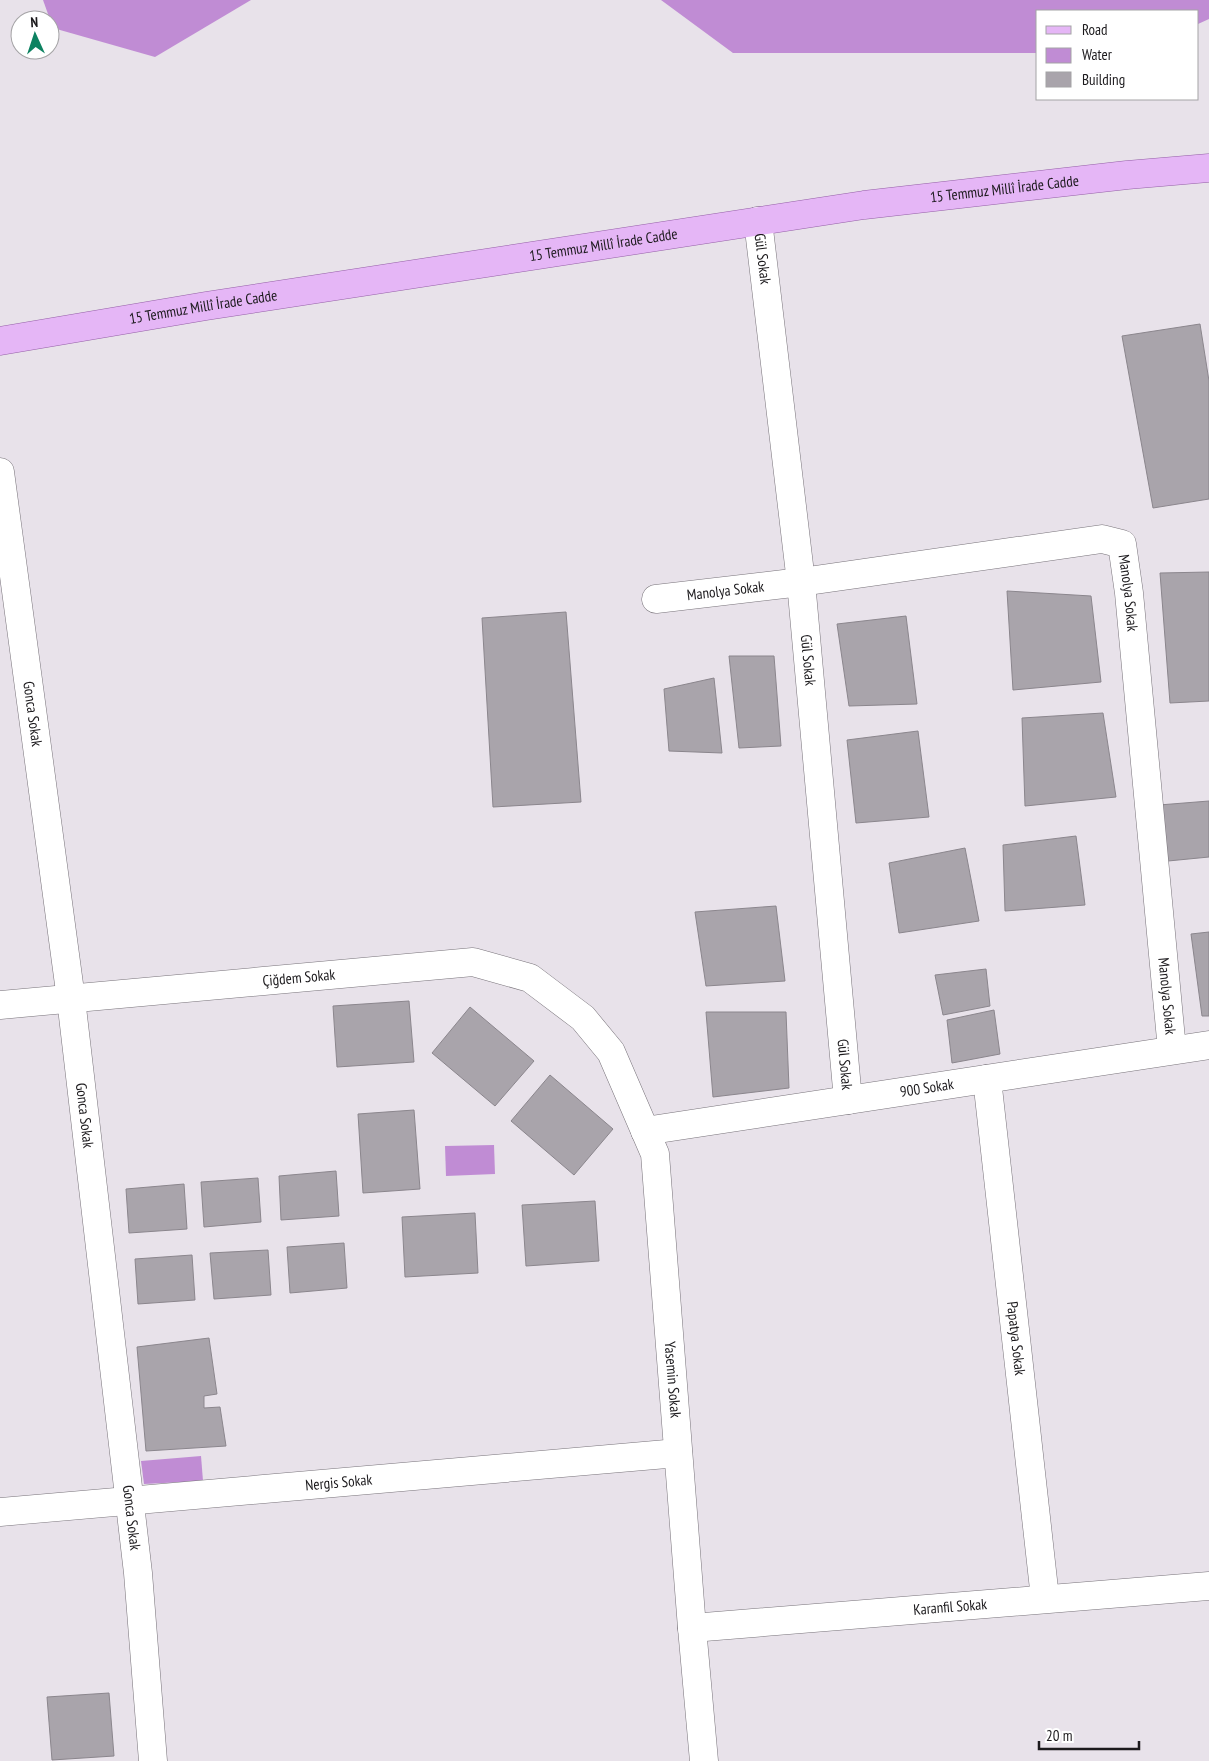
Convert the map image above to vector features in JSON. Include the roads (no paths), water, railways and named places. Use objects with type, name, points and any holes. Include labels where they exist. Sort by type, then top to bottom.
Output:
[{"type":"main road","name":"15 Temmuz Millî İrade Cadde","points":[[0,341],[206,306],[864,205],[1127,175],[1209,168]]},
{"type":"street","name":"Gül Sokak","points":[[758,221],[801,582],[848,1100]]},
{"type":"street","name":"Gonca Sokak","points":[[0,472],[71,999],[138,1574],[153,1761]]},
{"type":"street","name":"Manolya Sokak","points":[[656,599],[801,582],[1102,539],[1122,544],[1129,593],[1172,1050]]},
{"type":"street","name":"Çiğdem Sokak","points":[[0,1005],[474,962],[530,978],[583,1018]]},
{"type":"street","name":"Yasemin Sokak","points":[[583,1018],[611,1052],[655,1154],[704,1761]]},
{"type":"street","name":"900 Sokak","points":[[645,1131],[1209,1045]]},
{"type":"street","name":"Papatya Sokak","points":[[987,1079],[1045,1598]]},
{"type":"street","name":"Nergis Sokak","points":[[0,1512],[678,1452]]},
{"type":"street","name":"Karanfil Sokak","points":[[692,1628],[1209,1586]]},
{"type":"water","points":[[43,0],[251,0],[155,57],[60,30],[60,10],[47,10]]},
{"type":"water","points":[[661,0],[1209,0],[1209,19],[1199,24],[1199,10],[1036,10],[1036,53],[733,53]]},
{"type":"water","points":[[494,1145],[495,1174],[446,1176],[445,1146]]},
{"type":"water","points":[[201,1456],[203,1481],[144,1484],[141,1461]]}]
